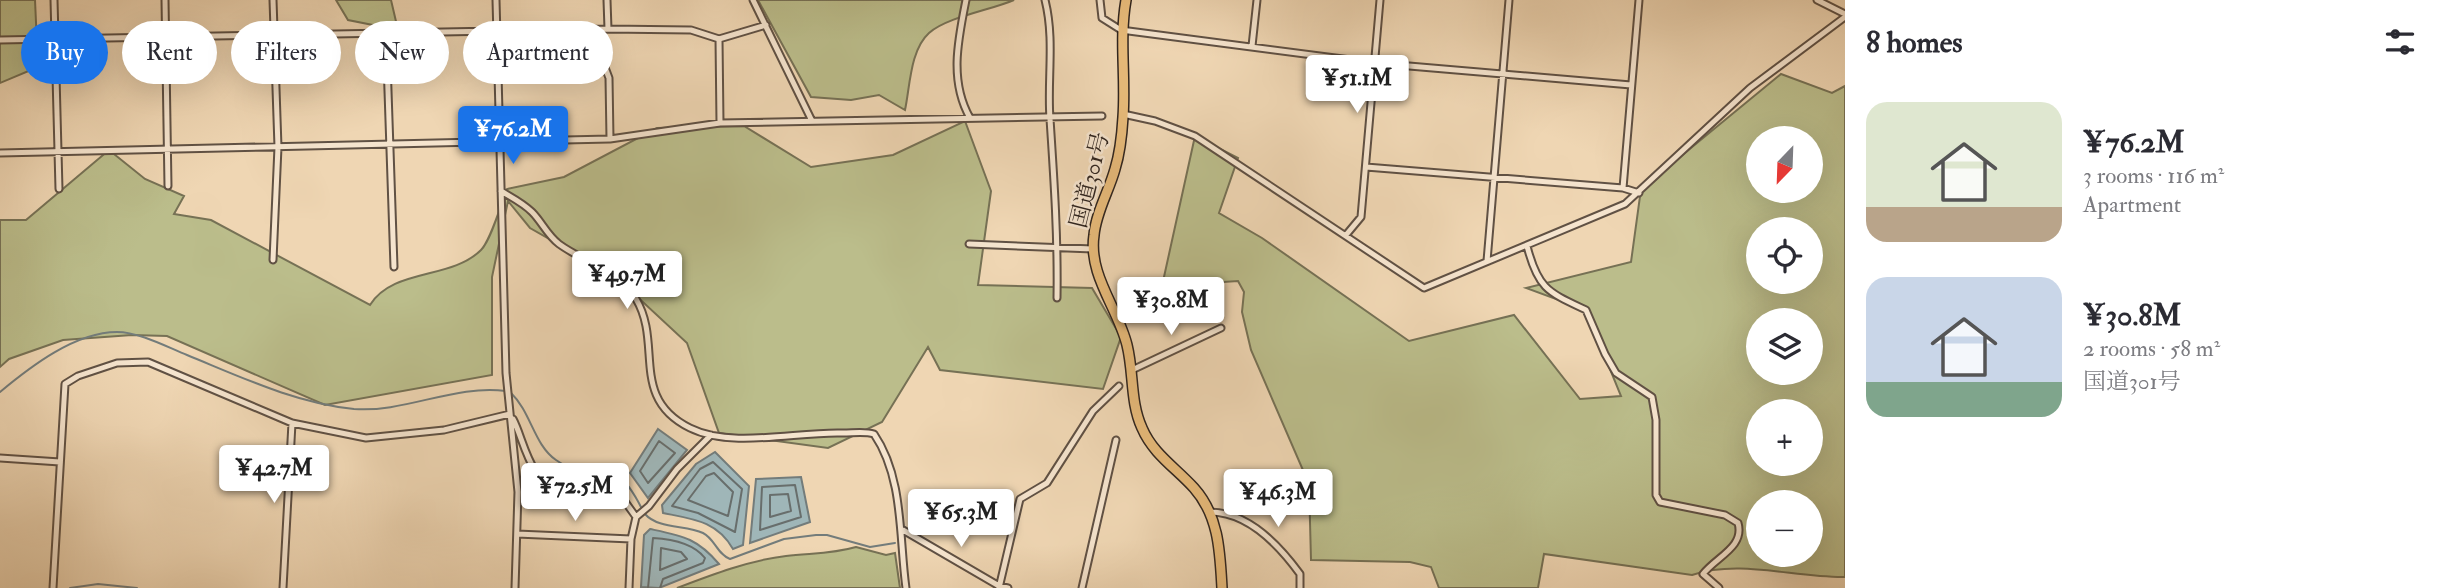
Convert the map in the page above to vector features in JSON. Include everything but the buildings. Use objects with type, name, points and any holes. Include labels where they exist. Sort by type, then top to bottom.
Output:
[{"type":"highway","name":"国道301号","points":[[1126,0],[1121,30],[1124,114],[1116,168],[1096,222],[1093,248],[1097,272],[1127,343],[1134,406],[1142,428],[1162,459],[1193,488],[1210,512],[1219,547],[1222,588]]},
{"type":"street","points":[[54,0],[55,21]]},
{"type":"street","points":[[165,0],[166,21]]},
{"type":"street","points":[[274,0],[274,21]]},
{"type":"street","points":[[496,0],[497,21]]},
{"type":"street","points":[[607,0],[608,21]]},
{"type":"street","points":[[754,0],[811,121]]},
{"type":"street","points":[[965,0],[957,76],[961,102],[970,118]]},
{"type":"street","points":[[1045,0],[1052,48],[1050,117],[1056,175],[1057,298]]},
{"type":"street","points":[[1100,0],[1102,18],[1121,30],[1374,63],[1631,85]]},
{"type":"street","points":[[1252,46],[1257,0]]},
{"type":"street","points":[[1346,235],[1361,217],[1380,0]]},
{"type":"street","points":[[1487,261],[1509,0]]},
{"type":"street","points":[[1623,188],[1639,0]]},
{"type":"street","points":[[1124,114],[1180,128],[1195,136],[1424,288],[1602,216],[1639,193],[1750,88],[1845,16],[1817,0]]},
{"type":"street","points":[[613,29],[691,30],[719,38],[766,25]]},
{"type":"street","points":[[719,38],[720,123]]},
{"type":"street","points":[[0,40],[21,39]]},
{"type":"street","points":[[56,84],[59,189]]},
{"type":"street","points":[[166,84],[168,186]]},
{"type":"street","points":[[273,260],[278,147],[276,84]]},
{"type":"street","points":[[387,84],[394,267]]},
{"type":"street","points":[[498,84],[506,373],[516,455],[515,588]]},
{"type":"street","points":[[609,84],[610,139]]},
{"type":"street","points":[[0,153],[610,139],[720,123],[1102,116]]},
{"type":"street","points":[[1366,167],[1623,188],[1639,193]]},
{"type":"street","points":[[501,191],[532,212],[544,230],[560,244],[601,265],[634,296],[644,318],[651,381],[657,401],[690,428],[711,435],[775,437],[872,433],[881,444],[903,530],[906,588]]},
{"type":"street","points":[[969,244],[1058,249],[1093,248]]},
{"type":"street","points":[[1527,246],[1537,280],[1562,300],[1587,310],[1616,373],[1652,397],[1656,420],[1656,495],[1660,502],[1725,515],[1738,523],[1741,533],[1738,543],[1703,574],[1719,588]]},
{"type":"street","points":[[1132,370],[1221,328]]},
{"type":"street","points":[[53,588],[65,384],[78,376],[133,360],[148,362],[292,423],[357,436],[389,437],[444,430],[510,414]]},
{"type":"street","points":[[999,587],[1020,499],[1047,482],[1093,411],[1119,386]]},
{"type":"street","points":[[510,414],[529,458],[546,481],[557,486],[605,482],[621,496],[636,517]]},
{"type":"street","points":[[283,588],[292,423]]},
{"type":"street","points":[[629,588],[631,539],[636,517],[649,506],[677,469],[711,435]]},
{"type":"street","points":[[1082,588],[1116,440]]},
{"type":"street","points":[[0,458],[60,461]]},
{"type":"street","points":[[1210,512],[1233,516],[1262,533],[1300,574],[1300,588]]},
{"type":"street","points":[[903,530],[999,587],[1008,588]]},
{"type":"street","points":[[517,534],[631,539]]},
{"type":"green space","points":[[0,0],[35,0],[36,21],[21,21],[21,74],[0,83]]},
{"type":"green space","points":[[336,0],[391,0],[396,21],[355,21],[348,20]]},
{"type":"green space","points":[[758,0],[1014,0],[947,22],[929,33],[914,59],[905,110],[879,95],[851,100],[811,97]]},
{"type":"green space","points":[[1781,74],[1832,93],[1845,86],[1845,577],[1748,569],[1692,575],[1544,554],[1538,588],[1439,588],[1431,567],[1410,562],[1311,560],[1309,484],[1251,350],[1242,312],[1244,292],[1238,281],[1162,286],[1195,136],[1238,158],[1219,213],[1262,238],[1409,341],[1514,315],[1580,399],[1621,396],[1586,310],[1526,288],[1631,262],[1641,189]]},
{"type":"green space","points":[[965,121],[991,191],[978,285],[1092,288],[1121,337],[1103,389],[940,370],[928,347],[882,422],[828,448],[719,433],[687,343],[616,277],[530,228],[508,201],[492,277],[492,375],[325,405],[167,336],[132,335],[63,340],[9,359],[0,367],[0,220],[26,220],[109,150],[145,179],[184,196],[174,214],[211,220],[370,305],[380,293],[393,285],[454,266],[481,250],[492,230],[507,189],[564,177],[657,128],[744,126],[811,167],[893,155]]},
{"type":"green space","points":[[856,547],[886,555],[895,553],[900,588],[677,588],[759,561]]},
{"type":"water","points":[[658,429],[687,450],[648,498],[630,473]]},
{"type":"water","points":[[715,452],[749,486],[743,545],[733,549],[720,532],[712,527],[663,513],[662,505],[696,464]]},
{"type":"water","points":[[801,477],[810,522],[750,543],[756,479]]},
{"type":"water","points":[[650,529],[689,539],[719,564],[659,588],[641,587],[644,535]]},
{"type":"waterway","points":[[0,392],[39,362],[69,344],[117,332],[144,337],[269,388],[332,406],[373,409],[468,391],[506,391]]},
{"type":"waterway","points":[[511,393],[549,454],[570,468],[611,472],[631,489],[642,509]]},
{"type":"waterway","points":[[645,514],[657,522],[703,533],[730,559],[784,539],[816,535],[827,535],[870,547],[895,543]]},
{"type":"waterway","points":[[70,588],[98,584],[137,588]]}]
